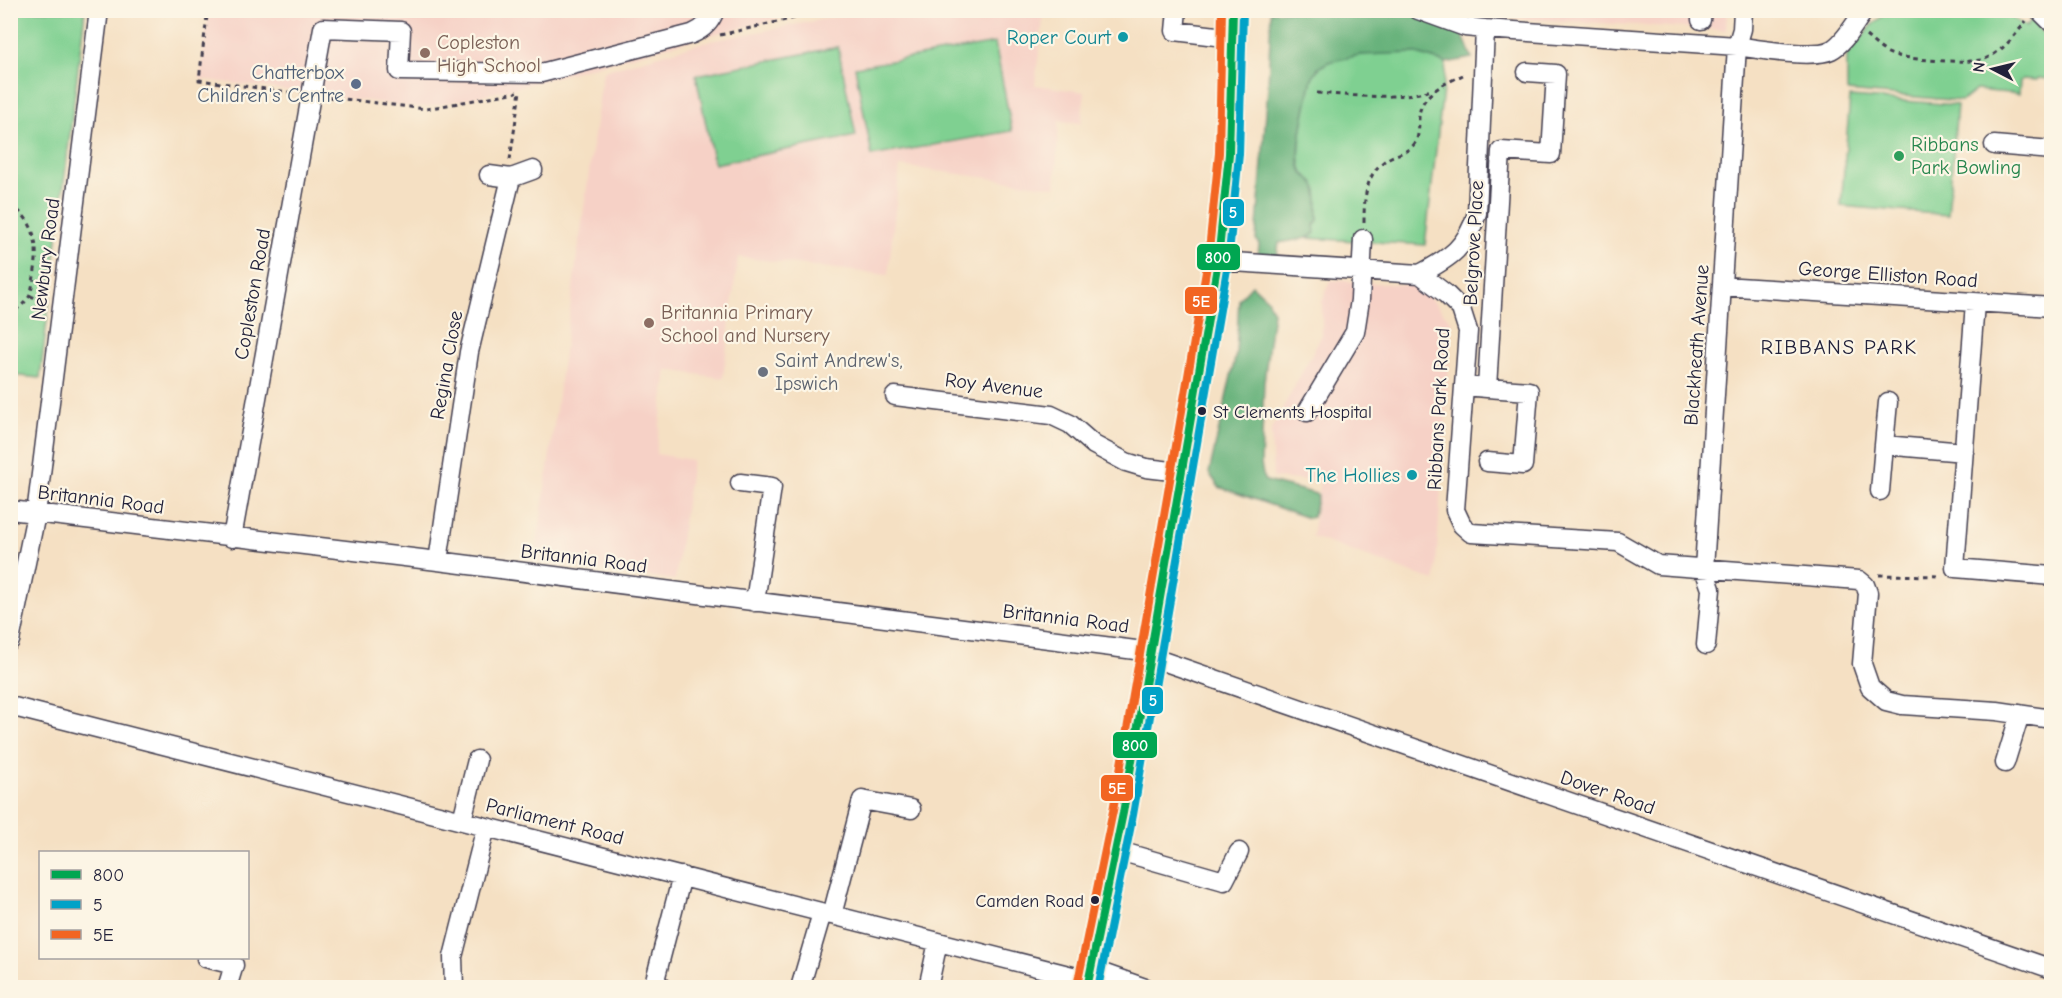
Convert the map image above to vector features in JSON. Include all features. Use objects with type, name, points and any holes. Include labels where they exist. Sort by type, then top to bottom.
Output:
[{"type":"street","name":"Newbury Road","points":[[10,641],[36,514],[99,10]]},
{"type":"street","name":"Copleston Road","points":[[232,538],[323,28],[401,30],[399,71],[541,74],[692,34],[705,27],[715,10]]},
{"type":"street","points":[[1177,10],[1175,31],[1233,38]]},
{"type":"street","points":[[1145,987],[1089,979],[1116,850],[1218,261],[1229,154],[1233,10]]},
{"type":"street","points":[[1418,10],[1465,27],[1737,46],[1815,54],[1832,50],[1865,10]]},
{"type":"street","name":"Blackheath Avenue","points":[[1706,645],[1712,589],[1704,568],[1737,46],[1742,29],[1743,10]]},
{"type":"street","points":[[2034,15],[2052,23]]},
{"type":"street","points":[[1218,261],[1420,274],[1452,255],[1464,243],[1473,227],[1477,213],[1485,29]]},
{"type":"street","name":"Belgrove Place","points":[[1487,388],[1501,151],[1551,154],[1556,74],[1527,72]]},
{"type":"street","points":[[1994,145],[2052,150]]},
{"type":"street","points":[[489,175],[511,178],[533,170]]},
{"type":"street","name":"Regina Close","points":[[438,561],[469,352],[511,178]]},
{"type":"street","points":[[1307,412],[1354,332],[1360,300],[1363,239]]},
{"type":"street","name":"Ribbans Park Road","points":[[1420,274],[1461,309],[1468,332],[1455,510],[1462,525],[1471,533],[1618,542],[1658,565],[1859,580],[1865,585]]},
{"type":"street","name":"George Elliston Road","points":[[1722,286],[2052,307]]},
{"type":"street","points":[[1976,303],[1955,568],[2052,576]]},
{"type":"street","points":[[1465,386],[1529,391],[1523,465],[1487,462]]},
{"type":"street","name":"Roy Avenue","points":[[895,396],[1051,415],[1070,424],[1094,445],[1126,462],[1146,468],[1180,472]]},
{"type":"street","points":[[1880,491],[1888,402]]},
{"type":"street","points":[[1884,445],[1964,452]]},
{"type":"street","points":[[741,483],[772,487],[755,602]]},
{"type":"street","name":"Britannia Road","points":[[10,510],[438,561],[1151,655]]},
{"type":"street","points":[[1865,585],[1869,593],[1862,664],[1870,687],[1886,701],[1902,705],[1997,711],[2052,719]]},
{"type":"street","name":"Dover Road","points":[[1151,655],[2052,969]]},
{"type":"street","name":"Parliament Road","points":[[10,706],[1089,979]]},
{"type":"street","points":[[2005,763],[2020,714]]},
{"type":"street","points":[[462,820],[477,760]]},
{"type":"street","points":[[800,987],[827,914],[862,800],[911,809]]},
{"type":"street","points":[[454,987],[453,957],[486,827]]},
{"type":"street","points":[[1116,850],[1224,881],[1239,852]]},
{"type":"street","points":[[663,987],[655,980],[682,876]]},
{"type":"street","points":[[928,987],[938,942]]},
{"type":"street","points":[[213,959],[234,965],[227,987]]},
{"type":"path","points":[[1853,25],[1890,54],[1902,57],[1972,62],[1999,51],[2034,15]]},
{"type":"path","points":[[1317,93],[1396,97],[1434,89],[1484,67]]},
{"type":"path","points":[[1363,239],[1365,192],[1370,177],[1380,164],[1405,153],[1416,142],[1420,109],[1434,89]]},
{"type":"path","points":[[511,178],[509,163],[520,91]]},
{"type":"path","points":[[10,205],[28,220],[35,237],[36,248],[30,296],[10,315]]},
{"type":"path","points":[[1865,585],[1878,574],[1947,577],[1955,568]]},
{"type":"shaded area","points":[[1456,10],[1727,11],[1726,30],[1455,15]]},
{"type":"shaded area","name":"Copleston High School","points":[[209,11],[811,11],[702,37],[518,87],[426,107],[413,107],[200,79]]},
{"type":"shaded area","name":"Britannia Primary School and Nursery","points":[[867,11],[1044,11],[1035,85],[1085,92],[1081,123],[1059,121],[1055,187],[900,166],[888,275],[738,257],[723,378],[667,370],[656,454],[692,460],[675,580],[535,561],[603,71],[705,42]]},
{"type":"shaded area","points":[[1330,280],[1419,286],[1452,322],[1435,581],[1312,537],[1320,481],[1273,478],[1271,430],[1322,335],[1322,302]]},
{"type":"green space","points":[[11,10],[85,11],[40,378],[11,375]]},
{"type":"green space","points":[[1271,11],[1416,11],[1460,28],[1472,58],[1446,63],[1414,53],[1360,55],[1328,62],[1318,68],[1312,78],[1302,125],[1299,161],[1301,170],[1316,187],[1318,220],[1314,225],[1315,233],[1307,238],[1279,243],[1277,257],[1258,256],[1259,244],[1256,239],[1268,87]]},
{"type":"green space","points":[[1889,11],[2002,11],[2026,27],[2032,20],[2051,43],[2050,79],[2023,79],[2020,81],[2019,94],[1976,90],[1962,101],[1847,91],[1847,55],[1873,24]]},
{"type":"green space","points":[[995,43],[1012,131],[872,156],[855,67]]},
{"type":"green space","points":[[838,47],[856,136],[714,164],[696,75]]},
{"type":"green space","points":[[1386,53],[1414,53],[1446,63],[1425,245],[1307,238],[1318,220],[1315,183],[1304,174],[1300,161],[1302,125],[1312,77],[1318,69],[1335,59]]},
{"type":"green space","name":"Ribbans Park Bowling","points":[[1850,97],[1957,105],[1948,215],[1841,206]]},
{"type":"green space","points":[[1252,285],[1267,299],[1273,312],[1264,382],[1261,464],[1264,480],[1318,495],[1313,517],[1308,518],[1219,487],[1209,473],[1236,354],[1239,299]]},
{"type":"transit line","name":"5E","points":[[1077,986],[1113,811],[1208,260],[1219,153],[1222,10]]},
{"type":"transit line","name":"800","points":[[1087,988],[1123,813],[1218,261],[1229,154],[1233,10]]},
{"type":"transit line","name":"5","points":[[1098,988],[1133,815],[1228,263],[1239,154],[1243,10]]},
{"type":"place","name":"Roper Court","points":[[1123,37]]},
{"type":"place","name":"Copleston High School","points":[[425,53]]},
{"type":"place","name":"Chatterbox Children's Centre","points":[[356,84]]},
{"type":"place","name":"Ribbans Park Bowling","points":[[1899,156]]},
{"type":"place","name":"Britannia Primary School and Nursery","points":[[649,323]]},
{"type":"place","name":"Saint Andrew's, Ipswich","points":[[763,372]]},
{"type":"place","name":"St Clements Hospital","points":[[1202,411]]},
{"type":"place","name":"The Hollies","points":[[1412,475]]},
{"type":"place","name":"Camden Road","points":[[1095,900]]},
{"type":"district","name":"RIBBANS PARK","points":[[1839,347]]}]
